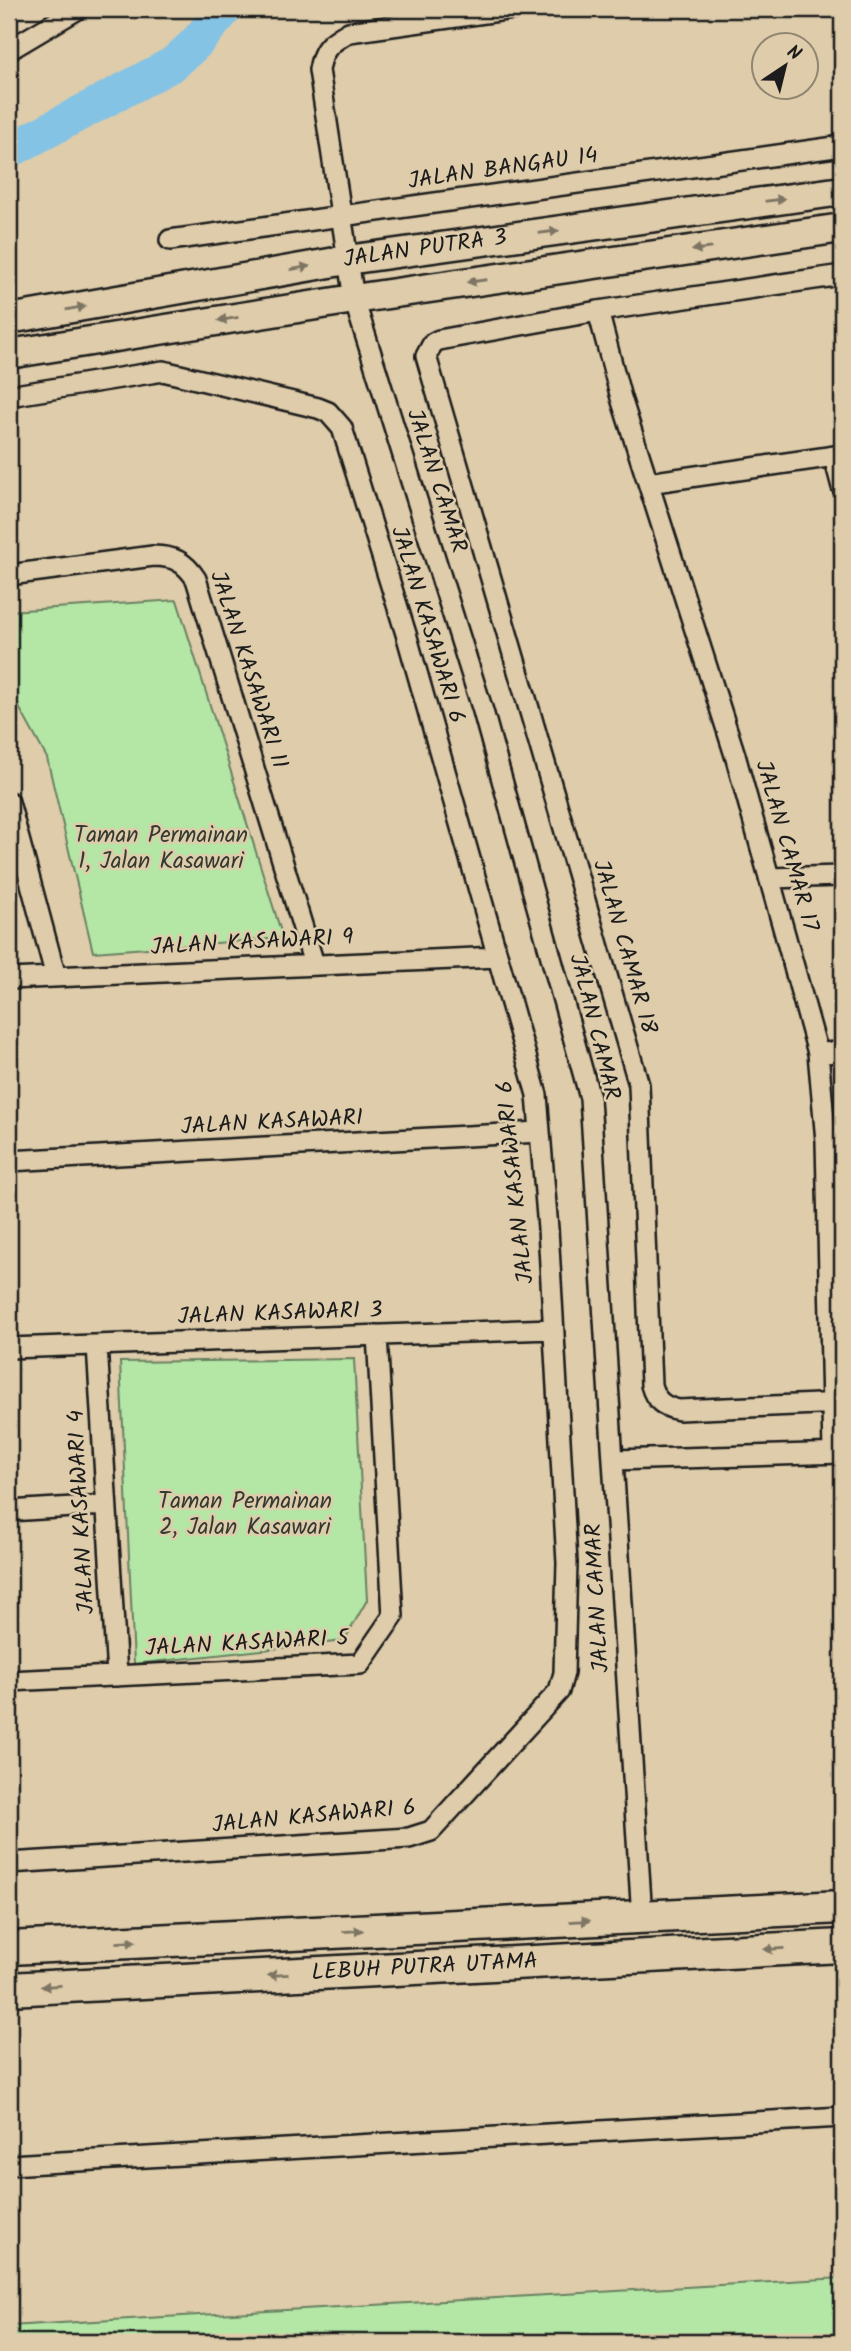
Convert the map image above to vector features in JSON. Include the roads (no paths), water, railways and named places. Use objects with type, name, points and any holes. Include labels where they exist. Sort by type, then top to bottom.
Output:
[{"type":"main road","name":"LEBUH PUTRA UTAMA","points":[[9,1948],[842,1908]]},
{"type":"main road","name":"LEBUH PUTRA UTAMA","points":[[9,1989],[842,1946]]},
{"type":"street","points":[[9,50],[78,9]]},
{"type":"street","name":"JALAN CAMAR","points":[[513,9],[349,32],[332,42],[322,53],[319,69],[354,299],[483,711],[590,1098],[642,1918]]},
{"type":"street","name":"JALAN BANGAU 14","points":[[170,240],[842,146]]},
{"type":"street","name":"JALAN PUTRA 3","points":[[9,319],[346,260],[842,191]]},
{"type":"street","name":"JALAN PUTRA 3","points":[[9,354],[354,299],[842,228]]},
{"type":"street","points":[[598,311],[842,275]]},
{"type":"street","name":"JALAN CAMAR 18","points":[[598,311],[439,340],[428,349],[427,364],[639,1085],[651,1385],[654,1394],[660,1403],[679,1410],[837,1403]]},
{"type":"street","name":"JALAN CAMAR 17","points":[[598,311],[621,398],[735,755],[818,1053],[835,1224],[837,1453]]},
{"type":"street","name":"JALAN KASAWARI 6","points":[[9,396],[163,371],[318,408],[336,419],[342,428],[407,637],[537,1095],[548,1229],[567,1563],[562,1683],[554,1699],[440,1823],[421,1836],[9,1863]]},
{"type":"street","points":[[648,483],[838,456],[842,487]]},
{"type":"street","name":"JALAN KASAWARI 11","points":[[9,575],[153,556],[179,560],[189,568],[196,579],[314,964]]},
{"type":"street","points":[[9,802],[56,977]]},
{"type":"street","points":[[769,878],[842,876]]},
{"type":"street","name":"JALAN KASAWARI 9","points":[[9,979],[498,957]]},
{"type":"street","points":[[818,1053],[842,1052]]},
{"type":"street","name":"JALAN KASAWARI","points":[[9,1161],[539,1132]]},
{"type":"street","name":"JALAN KASAWARI 3","points":[[9,1348],[553,1329]]},
{"type":"street","name":"JALAN KASAWARI 5","points":[[9,1681],[360,1664],[393,1616],[377,1335]]},
{"type":"street","name":"JALAN KASAWARI 4","points":[[97,1345],[117,1676]]},
{"type":"street","points":[[614,1460],[837,1453]]},
{"type":"street","points":[[9,1511],[106,1505]]},
{"type":"street","points":[[9,2165],[842,2117]]},
{"type":"waterway","points":[[9,151],[173,64],[195,44],[225,9]]},
{"type":"park label","name":"Taman Permainan 1, Jalan Kasawari","points":[[161,849]]},
{"type":"park label","name":"Taman Permainan 2, Jalan Kasawari","points":[[245,1515]]}]
